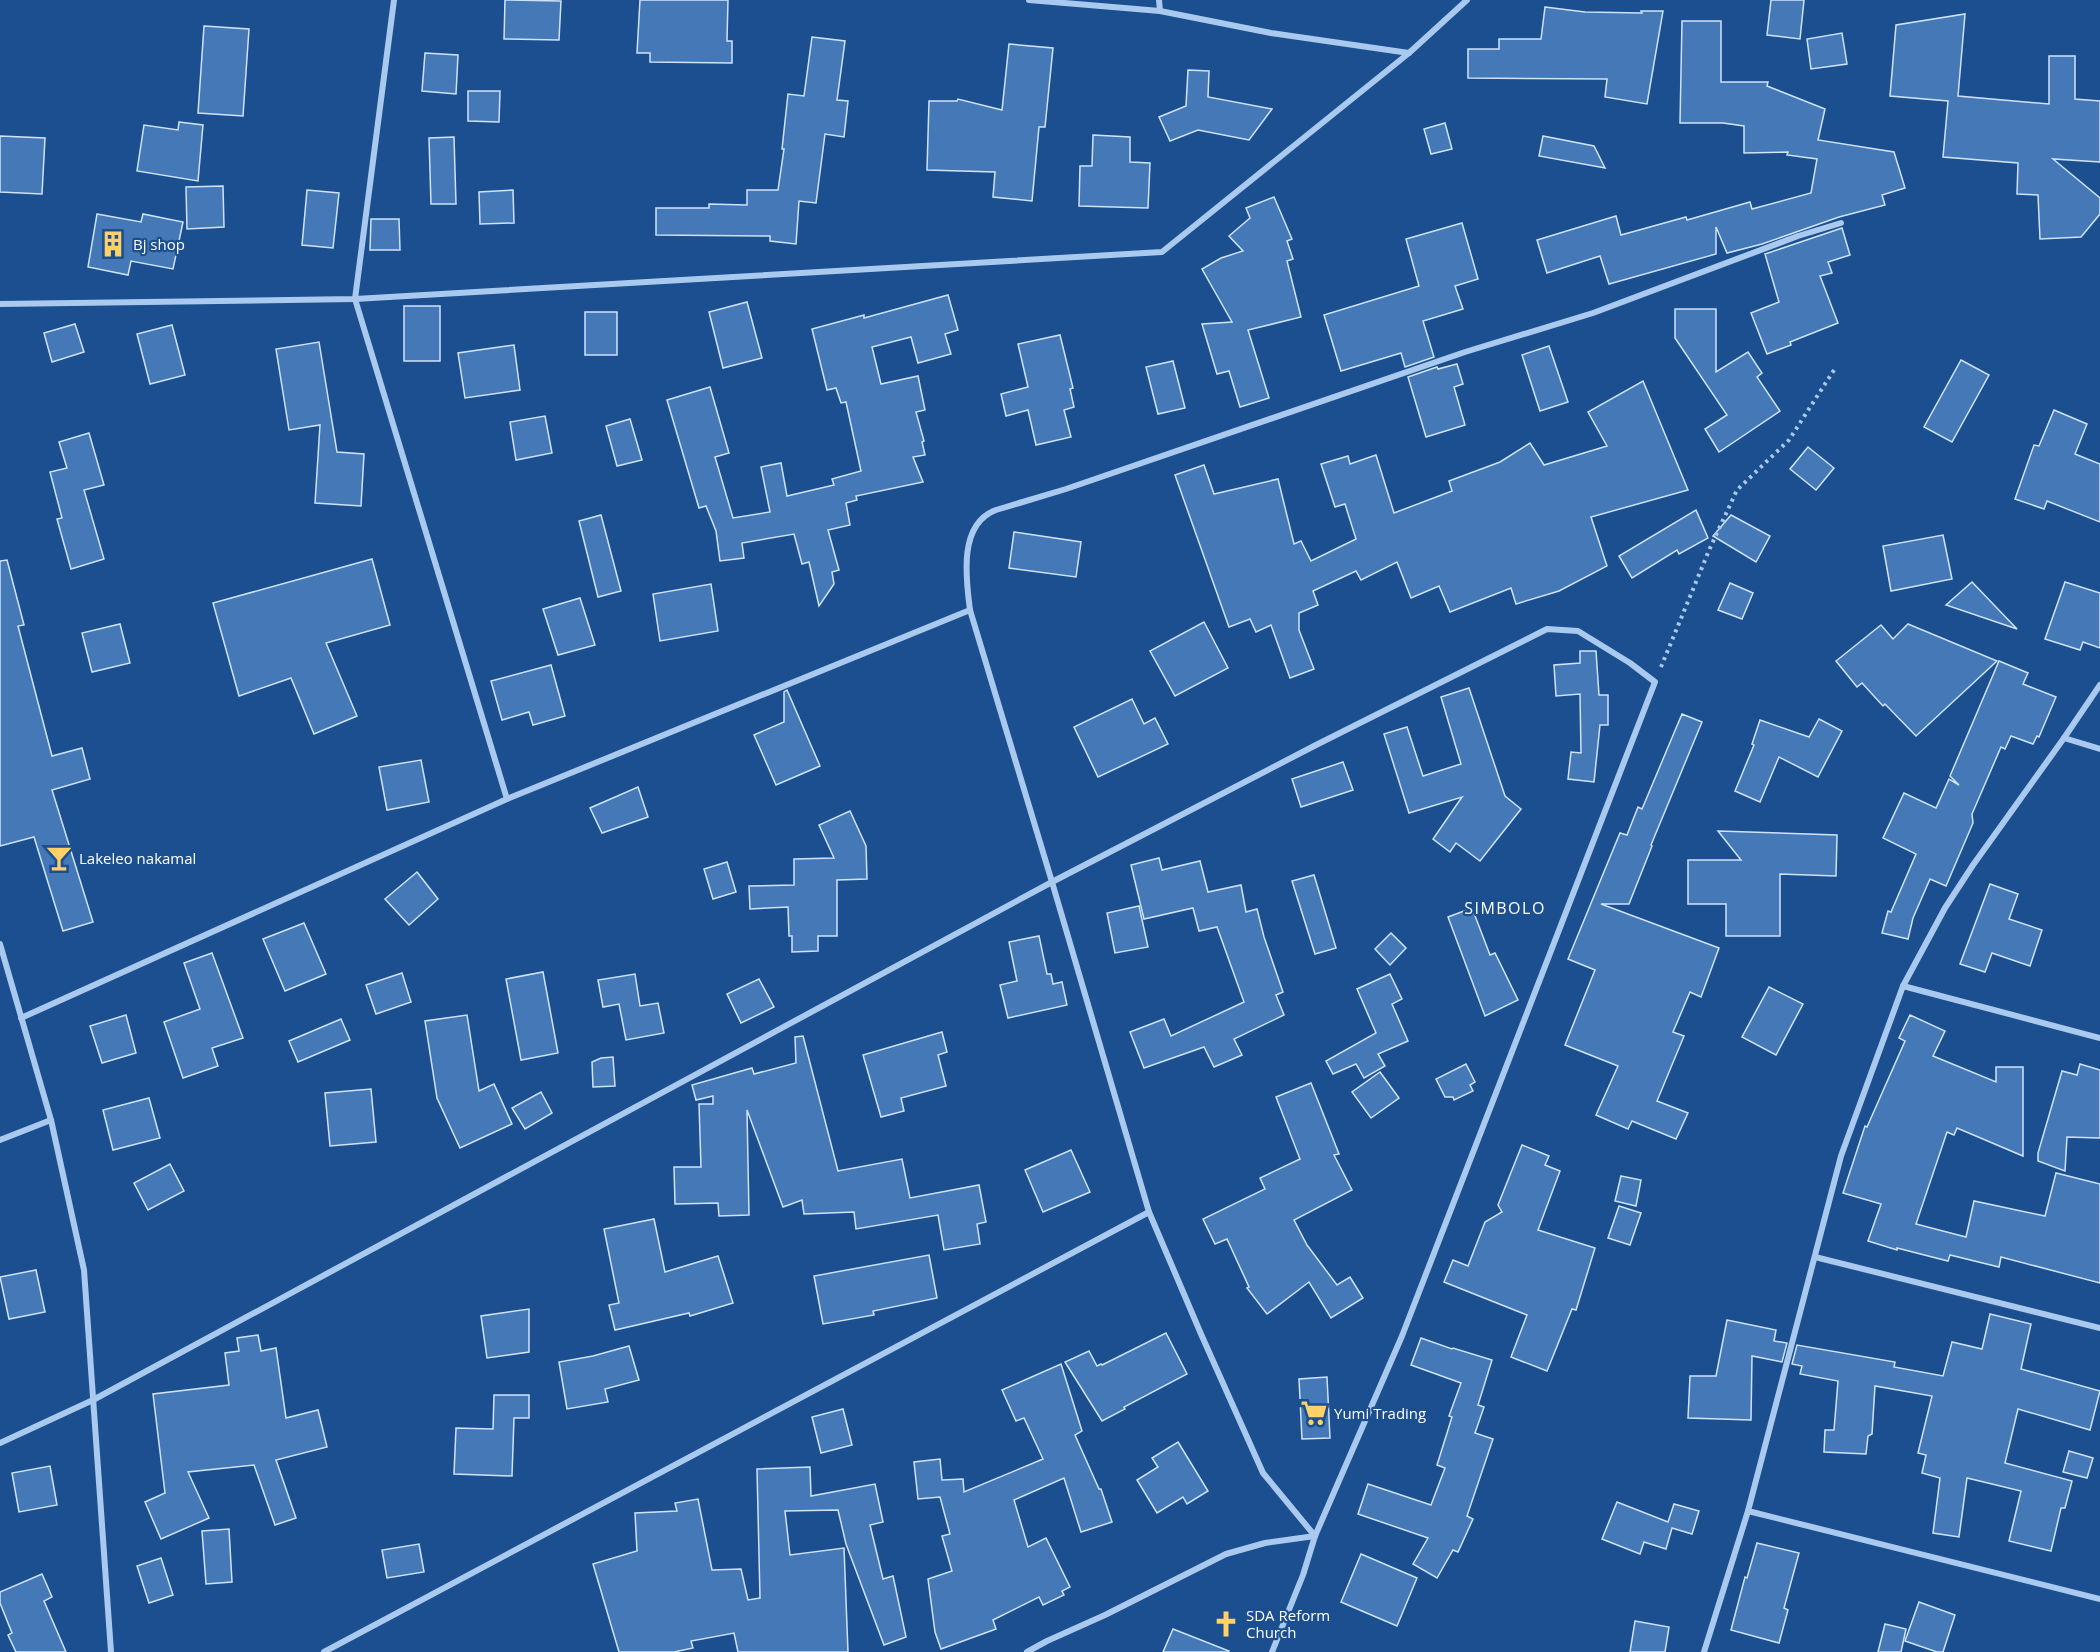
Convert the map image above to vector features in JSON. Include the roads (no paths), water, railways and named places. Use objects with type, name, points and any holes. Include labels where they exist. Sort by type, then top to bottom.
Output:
[{"type":"street","points":[[394,0],[355,299],[507,799]]},
{"type":"street","points":[[1029,0],[1160,11],[1271,33],[1409,53]]},
{"type":"street","points":[[1158,0],[1160,11]]},
{"type":"street","points":[[0,304],[355,299],[1161,252],[1409,53],[1467,0]]},
{"type":"street","points":[[1315,1536],[1263,1473],[1149,1212],[970,610],[965,566],[973,530],[986,514],[1066,489],[1465,352],[1593,313],[1798,236],[1841,223]]},
{"type":"street","points":[[21,1018],[507,799],[970,610]]},
{"type":"street","points":[[0,1443],[93,1401],[1052,882],[1305,750],[1547,629],[1578,631],[1630,663],[1655,682],[1402,1336],[1315,1536],[1303,1575],[1272,1652]]},
{"type":"street","points":[[1704,1652],[1748,1510],[1841,1156],[1904,986],[1945,908],[1973,865],[2100,685]]},
{"type":"street","points":[[2064,738],[2100,748]]},
{"type":"street","points":[[0,944],[51,1120],[84,1270],[111,1652]]},
{"type":"street","points":[[1904,986],[2100,1038]]},
{"type":"street","points":[[0,1140],[51,1120]]},
{"type":"street","points":[[324,1652],[1149,1212]]},
{"type":"street","points":[[1815,1257],[2100,1328]]},
{"type":"street","points":[[1748,1510],[2100,1599]]},
{"type":"street","points":[[1027,1652],[1105,1616],[1226,1554],[1264,1543],[1315,1536]]},
{"type":"street","points":[[1041,1652],[1047,1641]]},
{"type":"place","name":"Bj shop","points":[[113,244]]},
{"type":"place","name":"Lakeleo nakamal","points":[[59,858]]},
{"type":"place","name":"Yumi Trading","points":[[1314,1413]]},
{"type":"place","name":"SDA Reform Church","points":[[1226,1624]]},
{"type":"district","name":"SIMBOLO","points":[[1505,908]]}]
